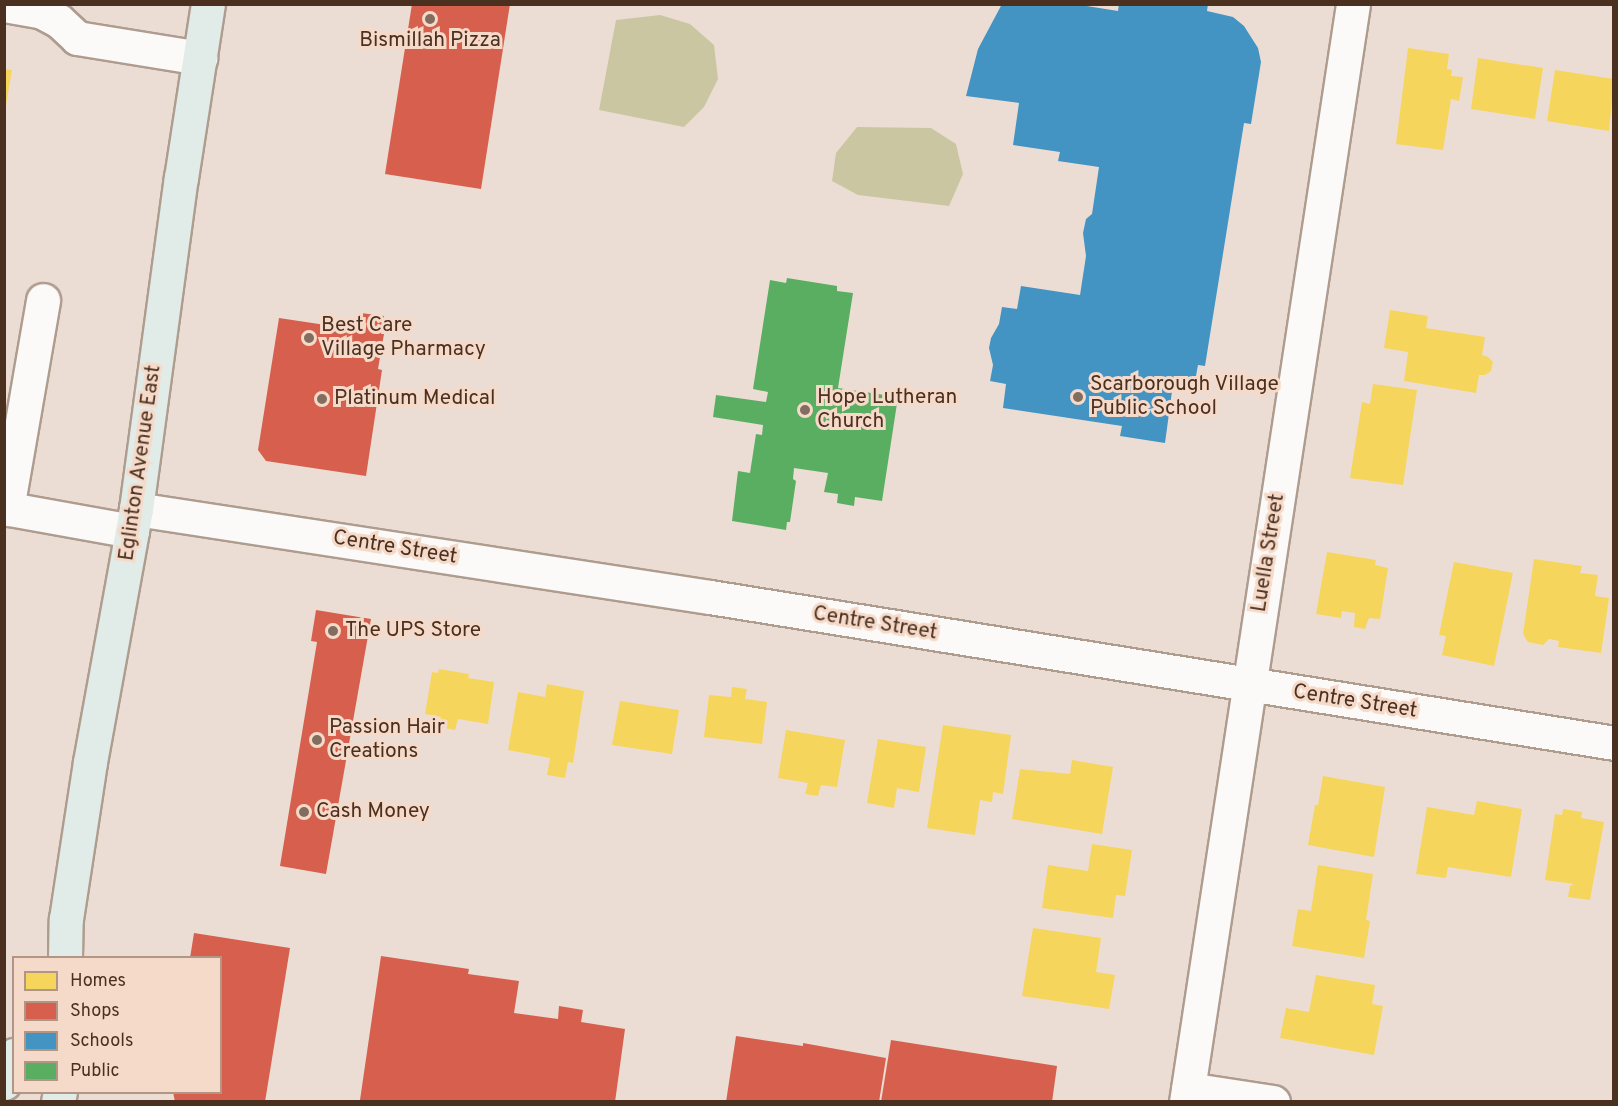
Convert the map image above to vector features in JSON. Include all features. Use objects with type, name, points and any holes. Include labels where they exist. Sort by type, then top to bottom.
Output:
[{"type":"main road","name":"Eglinton Avenue East","points":[[65,956],[66,919],[90,762],[134,520],[181,178],[208,4]]},
{"type":"main road","name":"Eglinton Avenue East","points":[[51,956],[66,919]]},
{"type":"main road","points":[[4,1083],[12,1061]]},
{"type":"street","name":"Luella Street","points":[[1187,1095],[1353,4]]},
{"type":"street","points":[[4,5],[42,12],[59,21],[77,38],[200,58]]},
{"type":"street","points":[[6,508],[43,300]]},
{"type":"street","name":"Centre Street","points":[[6,508],[134,520],[710,597],[1614,743]]},
{"type":"street","points":[[1187,1095],[1273,1101]]},
{"type":"shaded area","points":[[660,15],[690,24],[714,45],[718,79],[704,107],[684,127],[599,110],[616,20]]},
{"type":"shaded area","points":[[857,127],[931,128],[956,144],[963,174],[949,206],[858,195],[832,181],[836,153]]},
{"type":"building: Homes","points":[[1408,48],[1449,54],[1447,69],[1452,70],[1451,76],[1463,77],[1459,101],[1451,99],[1443,150],[1396,144]]},
{"type":"building: Homes","points":[[1478,58],[1543,68],[1535,119],[1471,109]]},
{"type":"building: Homes","points":[[4,69],[12,70],[6,105],[4,105]]},
{"type":"building: Homes","points":[[1555,70],[1614,79],[1609,131],[1547,121]]},
{"type":"building: Homes","points":[[1390,310],[1428,316],[1426,328],[1485,337],[1482,355],[1493,362],[1491,371],[1485,375],[1479,375],[1476,393],[1404,381],[1408,352],[1384,348]]},
{"type":"building: Homes","points":[[1373,384],[1417,390],[1403,485],[1350,478],[1362,402],[1370,404]]},
{"type":"building: Homes","points":[[1327,552],[1376,560],[1375,565],[1388,568],[1380,619],[1369,618],[1365,629],[1354,627],[1355,613],[1342,611],[1341,618],[1316,614]]},
{"type":"building: Homes","points":[[1534,559],[1582,566],[1580,573],[1598,575],[1595,596],[1609,598],[1601,653],[1558,647],[1559,641],[1549,639],[1543,645],[1528,642],[1523,634]]},
{"type":"building: Homes","points":[[1454,562],[1513,573],[1494,666],[1442,655],[1446,636],[1439,635]]},
{"type":"building: Homes","points":[[439,669],[469,674],[468,678],[494,682],[488,724],[458,719],[455,730],[439,727],[441,717],[425,714],[432,672],[438,673]]},
{"type":"building: Homes","points":[[547,684],[584,691],[573,763],[568,762],[565,778],[547,775],[550,758],[508,750],[518,692],[545,697]]},
{"type":"building: Homes","points":[[732,687],[747,689],[745,699],[767,702],[762,744],[704,737],[709,695],[731,697]]},
{"type":"building: Homes","points":[[620,701],[679,710],[672,754],[612,745]]},
{"type":"building: Homes","points":[[943,725],[1011,735],[1003,794],[993,792],[992,802],[980,800],[975,835],[927,828]]},
{"type":"building: Homes","points":[[786,730],[845,740],[837,787],[821,785],[818,796],[805,794],[808,783],[778,778]]},
{"type":"building: Homes","points":[[878,739],[926,747],[919,792],[897,788],[894,808],[867,803]]},
{"type":"building: Homes","points":[[1072,760],[1113,767],[1102,834],[1012,819],[1020,769],[1070,774]]},
{"type":"building: Homes","points":[[1323,776],[1385,787],[1374,857],[1308,845]]},
{"type":"building: Homes","points":[[1477,801],[1522,809],[1511,877],[1448,867],[1446,878],[1416,874],[1427,807],[1474,815]]},
{"type":"building: Homes","points":[[1563,809],[1582,812],[1581,818],[1604,822],[1590,900],[1568,897],[1570,886],[1574,884],[1545,880],[1555,814],[1562,815]]},
{"type":"building: Homes","points":[[1092,844],[1132,850],[1125,896],[1116,895],[1113,918],[1042,908],[1048,865],[1088,871]]},
{"type":"building: Homes","points":[[1318,865],[1373,874],[1366,920],[1370,921],[1364,958],[1292,946],[1298,909],[1311,911]]},
{"type":"building: Homes","points":[[1033,928],[1101,938],[1096,972],[1115,975],[1109,1009],[1022,996]]},
{"type":"building: Homes","points":[[1316,975],[1375,985],[1372,1004],[1383,1006],[1374,1055],[1280,1038],[1286,1008],[1309,1012]]},
{"type":"building: Shops","points":[[412,4],[510,4],[481,189],[385,174]]},
{"type":"building: Shops","name":"Platinum Medical","points":[[361,313],[384,316],[381,334],[384,334],[378,369],[382,370],[366,476],[266,461],[258,450],[279,318],[359,330]]},
{"type":"building: Shops","points":[[316,610],[371,619],[326,874],[280,866],[317,642],[311,641]]},
{"type":"building: Shops","points":[[194,933],[290,948],[265,1102],[175,1102],[173,1094],[222,1094],[222,956],[190,956]]},
{"type":"building: Shops","points":[[381,956],[469,969],[468,974],[519,981],[514,1013],[558,1019],[559,1006],[583,1010],[581,1022],[625,1029],[615,1102],[360,1100]]},
{"type":"building: Shops","points":[[736,1036],[803,1046],[803,1043],[886,1058],[879,1102],[726,1102]]},
{"type":"building: Shops","points":[[891,1040],[1057,1066],[1052,1102],[881,1102]]},
{"type":"building: Schools","points":[[1002,4],[1074,4],[1118,11],[1119,4],[1208,4],[1207,11],[1233,17],[1244,26],[1258,48],[1261,62],[1251,124],[1244,123],[1205,366],[1198,365],[1194,387],[1173,384],[1165,443],[1120,436],[1122,426],[1003,408],[1006,384],[990,381],[993,365],[989,348],[991,338],[999,324],[1002,307],[1017,309],[1021,286],[1080,295],[1086,256],[1083,233],[1086,219],[1092,214],[1099,167],[1058,161],[1060,152],[1013,145],[1019,103],[966,96],[978,49]]},
{"type":"building: Public","name":"Hope Lutheran Church","points":[[787,278],[837,286],[837,291],[853,293],[838,388],[898,397],[882,501],[855,497],[854,506],[837,503],[838,494],[824,492],[828,473],[794,468],[793,479],[796,481],[790,522],[787,522],[786,530],[732,521],[738,471],[750,473],[756,434],[762,435],[763,425],[713,417],[716,395],[766,402],[768,392],[753,389],[770,280],[786,283]]},
{"type":"place","name":"Bismillah Pizza","points":[[430,19]]},
{"type":"place","name":"Best Care Village Pharmacy","points":[[309,338]]},
{"type":"place","name":"Scarborough Village Public School","points":[[1078,397]]},
{"type":"place","name":"Platinum Medical","points":[[322,399]]},
{"type":"place","name":"Hope Lutheran Church","points":[[805,410]]},
{"type":"place","name":"The UPS Store","points":[[333,631]]},
{"type":"place","name":"Passion Hair Creations","points":[[317,740]]},
{"type":"place","name":"Cash Money","points":[[304,812]]}]
